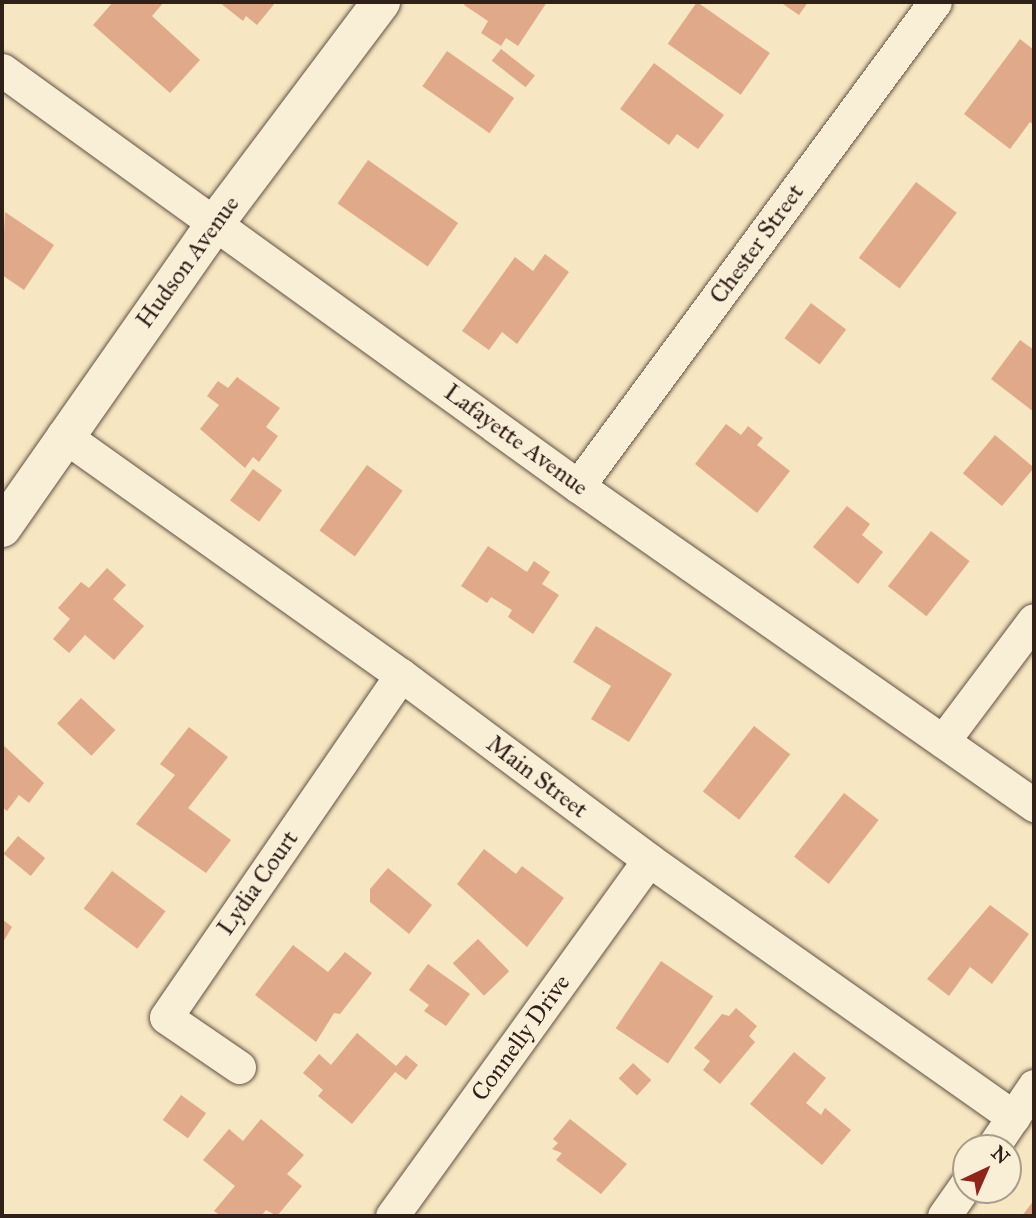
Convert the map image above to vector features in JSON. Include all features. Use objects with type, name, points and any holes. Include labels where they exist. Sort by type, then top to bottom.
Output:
[{"type":"street","name":"Hudson Avenue","points":[[2,528],[63,435],[216,222],[382,2]]},
{"type":"street","name":"Chester Street","points":[[578,486],[935,2]]},
{"type":"street","name":"Lafayette Avenue","points":[[2,70],[578,486],[1034,806]]},
{"type":"street","name":"Main Street","points":[[63,435],[401,676],[649,860],[1013,1117]]},
{"type":"street","points":[[943,741],[1034,620]]},
{"type":"street","name":"Lydia Court","points":[[239,1067],[166,1017],[401,676]]},
{"type":"street","name":"Connelly Drive","points":[[392,1216],[649,860]]},
{"type":"street","points":[[1001,1134],[1034,1086]]},
{"type":"building","points":[[113,2],[164,2],[152,16],[200,60],[170,93],[93,25]]},
{"type":"building","points":[[219,2],[275,3],[257,25],[246,16],[243,21]]},
{"type":"building","points":[[466,2],[547,2],[518,46],[506,38],[501,46],[481,33],[488,21],[464,5]]},
{"type":"building","points":[[697,2],[770,53],[741,95],[668,44]]},
{"type":"building","points":[[780,2],[808,2],[799,15]]},
{"type":"building","points":[[1020,39],[1034,50],[1034,125],[1030,122],[1010,149],[964,114]]},
{"type":"building","points":[[501,49],[535,75],[526,87],[492,61]]},
{"type":"building","points":[[447,51],[514,98],[490,133],[422,86]]},
{"type":"building","points":[[654,63],[724,115],[698,149],[677,134],[669,145],[620,109]]},
{"type":"building","points":[[368,160],[458,223],[428,267],[338,203]]},
{"type":"building","points":[[916,182],[957,213],[900,289],[859,258]]},
{"type":"building","points":[[5,212],[54,245],[24,290],[2,275]]},
{"type":"building","points":[[545,254],[569,272],[517,344],[502,332],[489,350],[462,331],[515,257],[533,271]]},
{"type":"building","points":[[811,303],[846,329],[820,365],[785,338]]},
{"type":"building","points":[[1020,340],[1034,350],[1034,412],[991,379]]},
{"type":"building","points":[[237,377],[280,408],[266,427],[278,436],[259,462],[253,457],[245,468],[200,429],[219,405],[207,396],[218,381],[228,388]]},
{"type":"building","points":[[726,424],[741,435],[748,426],[763,438],[757,445],[790,471],[757,513],[695,464]]},
{"type":"building","points":[[995,435],[1034,468],[1002,506],[963,473]]},
{"type":"building","points":[[367,465],[403,491],[355,556],[319,531]]},
{"type":"building","points":[[253,469],[282,490],[259,522],[230,501]]},
{"type":"building","points":[[847,506],[870,524],[862,535],[883,552],[858,584],[813,547]]},
{"type":"building","points":[[931,531],[970,561],[927,616],[888,586]]},
{"type":"building","points":[[488,546],[527,572],[534,561],[550,572],[542,584],[559,595],[533,634],[508,617],[512,610],[491,597],[487,603],[461,586]]},
{"type":"building","points":[[107,568],[126,585],[113,599],[144,626],[114,660],[85,635],[69,653],[53,639],[70,619],[58,608],[81,582],[89,588]]},
{"type":"building","points":[[596,626],[672,674],[629,742],[591,719],[611,686],[573,662]]},
{"type":"building","points":[[81,698],[115,730],[92,756],[57,724]]},
{"type":"building","points":[[754,726],[790,754],[739,820],[703,791]]},
{"type":"building","points":[[189,727],[228,757],[188,808],[231,840],[206,873],[136,824],[175,775],[160,764]]},
{"type":"building","points":[[2,744],[44,783],[29,803],[19,795],[7,811],[2,807]]},
{"type":"building","points":[[844,793],[879,820],[829,884],[794,857]]},
{"type":"building","points":[[18,836],[45,858],[31,876],[4,854]]},
{"type":"building","points":[[484,849],[516,874],[522,866],[564,898],[527,947],[457,884]]},
{"type":"building","points":[[388,868],[432,905],[409,934],[370,902],[370,889]]},
{"type":"building","points":[[112,871],[166,911],[137,949],[84,909]]},
{"type":"building","points":[[990,905],[1029,934],[992,984],[970,967],[949,996],[927,979]]},
{"type":"building","points":[[2,919],[12,927],[2,944]]},
{"type":"building","points":[[478,939],[509,971],[484,996],[453,963]]},
{"type":"building","points":[[293,945],[328,972],[345,952],[372,973],[340,1014],[334,1013],[316,1042],[255,995]]},
{"type":"building","points":[[661,961],[713,996],[668,1063],[616,1028]]},
{"type":"building","points":[[428,964],[470,994],[446,1026],[424,1011],[429,1005],[409,990]]},
{"type":"building","points":[[736,1008],[757,1026],[749,1036],[755,1042],[720,1084],[703,1070],[710,1061],[694,1048],[722,1014],[729,1016]]},
{"type":"building","points":[[357,1033],[396,1066],[406,1055],[418,1065],[406,1080],[395,1072],[352,1124],[318,1096],[323,1090],[303,1073],[319,1054],[331,1065]]},
{"type":"building","points":[[794,1052],[826,1078],[806,1103],[821,1115],[825,1108],[851,1130],[822,1165],[750,1104]]},
{"type":"building","points":[[633,1063],[651,1080],[637,1095],[619,1078]]},
{"type":"building","points":[[181,1095],[206,1113],[188,1138],[163,1120]]},
{"type":"building","points":[[261,1119],[304,1155],[287,1174],[302,1186],[277,1216],[266,1210],[261,1216],[221,1216],[214,1211],[235,1186],[203,1160],[229,1129],[243,1141]]},
{"type":"building","points":[[570,1119],[627,1164],[601,1194],[556,1160],[562,1153],[552,1149],[558,1143],[553,1139]]},
{"type":"building","points":[[1034,1200],[1034,1216],[1022,1216]]}]
